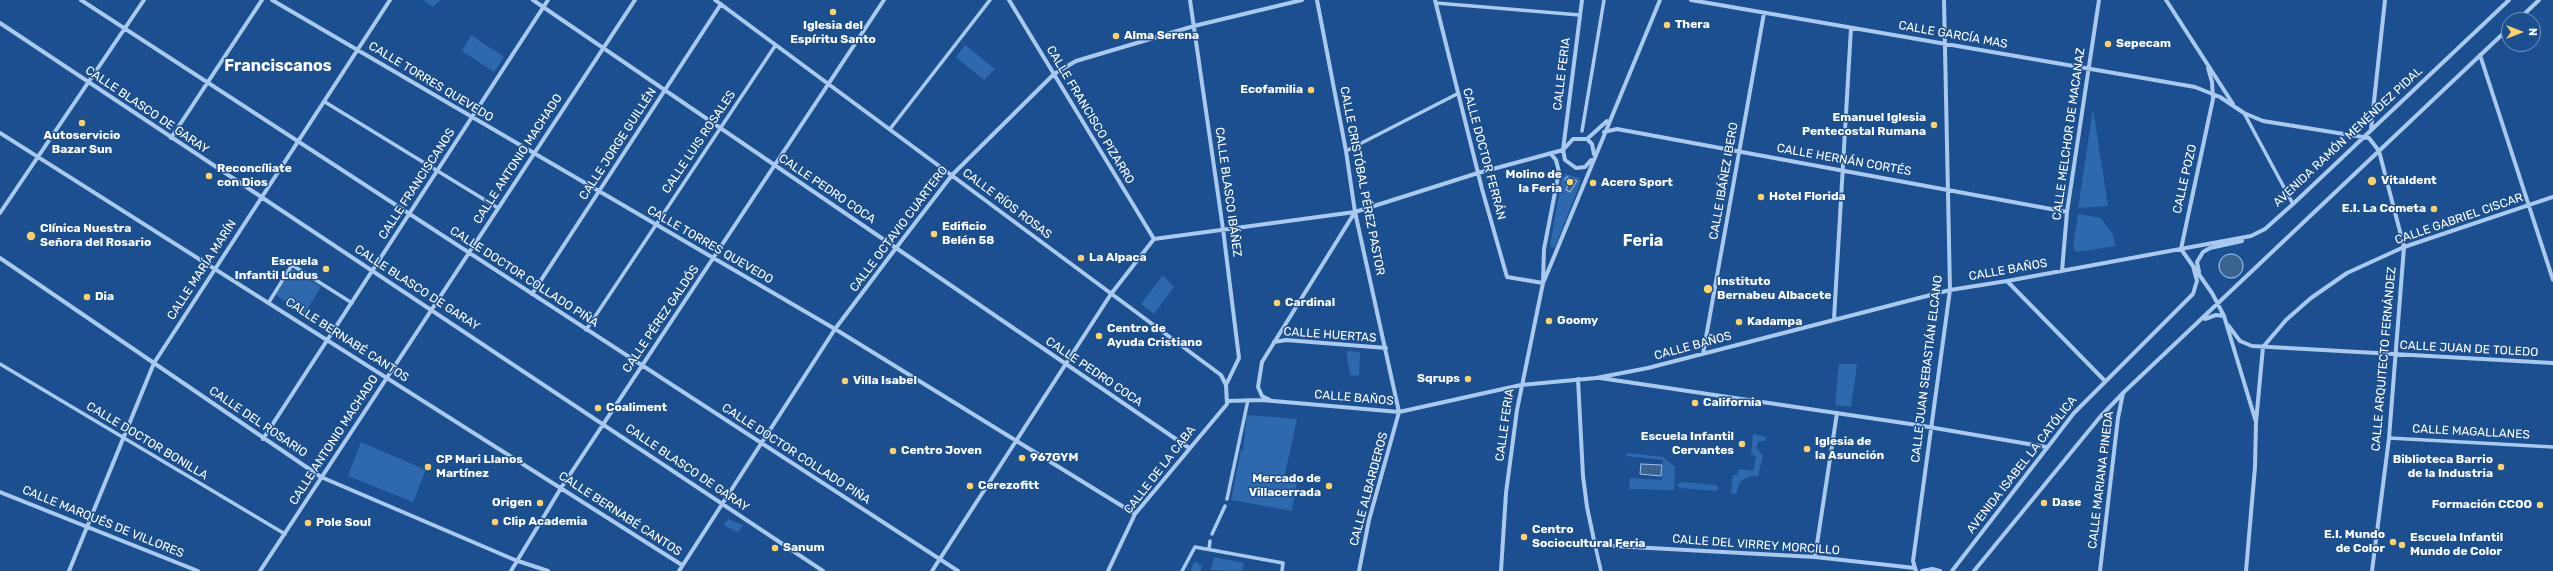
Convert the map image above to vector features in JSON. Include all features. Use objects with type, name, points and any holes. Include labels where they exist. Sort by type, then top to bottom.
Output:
[{"type":"street","name":"CALLE DOCTOR COLLADO PIÑA","points":[[81,0],[958,571]]},
{"type":"street","points":[[0,213],[144,0]]},
{"type":"street","points":[[171,138],[262,0]]},
{"type":"street","name":"CALLE TORRES QUEVEDO","points":[[272,0],[358,49],[532,154],[599,191],[835,329],[1135,514]]},
{"type":"street","name":"CALLE MARÍA MARÍN","points":[[69,571],[122,438],[154,363],[390,0]]},
{"type":"street","name":"CALLE PEDRO COCA","points":[[532,0],[1189,448]]},
{"type":"street","name":"CALLE FRANCISCANOS","points":[[263,439],[548,0]]},
{"type":"street","name":"CALLE ANTONIO MACHADO","points":[[260,571],[431,308],[469,254],[532,154],[635,0]]},
{"type":"street","name":"CALLE RÍOS ROSAS","points":[[715,0],[775,46],[890,129],[1216,371],[1226,385]]},
{"type":"street","name":"CALLE PÉREZ GALDÓS","points":[[511,571],[516,560],[561,488],[884,0]]},
{"type":"street","points":[[890,129],[990,0]]},
{"type":"street","name":"CALLE FRANCISCO PIZARRO","points":[[1009,0],[1154,239]]},
{"type":"street","name":"CALLE BLASCO IBÁÑEZ","points":[[1190,0],[1223,229],[1239,358],[1226,385]]},
{"type":"street","name":"CALLE OCTAVIO CUARTERO","points":[[679,571],[835,329],[896,248],[952,175],[1054,74],[1076,61],[1194,26],[1302,0]]},
{"type":"street","name":"CALLE CRISTÓBAL PÉREZ PASTOR","points":[[1317,0],[1346,151],[1355,212],[1399,412]]},
{"type":"street","name":"CALLE FERIA","points":[[1563,150],[1582,0]]},
{"type":"street","points":[[1582,131],[1604,0]]},
{"type":"street","name":"CALLE FERIA","points":[[1543,283],[1558,250],[1609,119],[1660,0]]},
{"type":"street","name":"CALLE GARCÍA MAS","points":[[1690,0],[2195,87],[2212,93],[2235,106]]},
{"type":"street","name":"CALLE JUAN SEBASTIÁN ELCANO","points":[[1916,570],[1913,560],[1930,427],[1950,290],[1944,0]]},
{"type":"street","name":"CALLE MELCHOR DE MACANAZ","points":[[2062,271],[2067,212],[2099,0]]},
{"type":"street","points":[[2166,0],[2208,68],[2235,106],[2244,113],[2263,120],[2367,137]]},
{"type":"street","points":[[2371,130],[2385,0]]},
{"type":"street","name":"AVENIDA RAMÓN MENÉNDEZ PIDAL","points":[[2181,249],[2251,236],[2265,229],[2367,137],[2371,130],[2509,0]]},
{"type":"street","points":[[2526,12],[2539,0]]},
{"type":"street","points":[[1436,1],[1580,15]]},
{"type":"street","name":"CALLE DOCTOR FERRÁN","points":[[1436,1],[1457,94],[1507,276],[1543,283]]},
{"type":"street","name":"CALLE JORGE GUILLÉN","points":[[532,294],[721,4]]},
{"type":"street","name":"CALLE IBÁÑEZ IBERO","points":[[1703,354],[1764,13]]},
{"type":"street","name":"CALLE BLASCO DE GARAY","points":[[0,24],[260,198],[431,308],[823,571]]},
{"type":"street","points":[[1834,319],[1851,28]]},
{"type":"street","points":[[1974,571],[2100,417],[2124,392],[2501,36]]},
{"type":"street","name":"CALLE LUIS ROSALES","points":[[586,330],[775,46]]},
{"type":"street","points":[[2480,56],[2530,205],[2553,280]]},
{"type":"street","name":"CALLE POZO","points":[[2181,249],[2210,113],[2212,93],[2208,68]]},
{"type":"street","points":[[1346,151],[1457,94]]},
{"type":"street","points":[[325,102],[498,208]]},
{"type":"street","points":[[2244,113],[2293,204]]},
{"type":"street","name":"CALLE FERIA","points":[[1563,150],[1573,139],[1587,139],[1609,119]]},
{"type":"street","name":"CALLE HERNÁN CORTÉS","points":[[1604,132],[1617,129],[1739,150],[1842,170],[1948,188],[2067,212]]},
{"type":"street","name":"CALLE BERNABÉ CANTOS","points":[[0,133],[682,565]]},
{"type":"street","name":"AVENIDA RAMÓN MENÉNDEZ PIDAL","points":[[2367,137],[2379,151]]},
{"type":"street","points":[[932,571],[1111,294],[1154,239],[1355,212],[1478,173],[1563,150],[1565,160],[1576,168],[1585,167],[1594,157],[1592,144],[1587,139]]},
{"type":"street","name":"CALLE ARQUITECTO FERNÁNDEZ","points":[[2372,571],[2389,438],[2404,247],[2379,151]]},
{"type":"street","name":"CALLE FERIA","points":[[1501,571],[1506,493],[1521,385],[1543,283],[1544,249],[1559,168],[1554,155],[1550,153]]},
{"type":"street","name":"CALLE GABRIEL CISCAR","points":[[2263,347],[2286,320],[2311,298],[2347,274],[2404,247],[2553,197]]},
{"type":"street","points":[[1272,401],[1262,396],[1258,387],[1262,362],[1355,212]]},
{"type":"street","points":[[2201,276],[2197,262],[2199,256],[2208,249],[2246,240],[2251,236]]},
{"type":"street","points":[[2181,249],[2201,276],[2218,303],[2224,316],[2256,422]]},
{"type":"street","name":"CALLE BAÑOS","points":[[1228,401],[1272,401],[1399,412],[1521,385],[1596,378],[1648,368],[1950,290],[2181,249]]},
{"type":"street","name":"CALLE DEL ROSARIO","points":[[0,258],[320,477],[516,560],[548,571]]},
{"type":"street","points":[[269,302],[292,265],[352,304]]},
{"type":"street","name":"AVENIDA ISABEL LA CATÓLICA","points":[[1952,571],[2046,447],[2105,381],[2193,294],[2197,281],[2193,266]]},
{"type":"street","points":[[2007,281],[2105,381]]},
{"type":"street","points":[[2202,319],[2216,315],[2224,316]]},
{"type":"street","name":"CALLE JUAN DE TOLEDO","points":[[2226,323],[2240,341],[2247,345],[2263,347],[2395,356],[2553,363]]},
{"type":"street","name":"CALLE HUERTAS","points":[[1274,342],[1286,340],[1386,348]]},
{"type":"street","points":[[2246,571],[2255,467],[2256,422],[2263,347]]},
{"type":"street","name":"CALLE DOCTOR BONILLA","points":[[0,364],[285,534]]},
{"type":"street","points":[[1596,378],[1930,427],[2046,447]]},
{"type":"street","points":[[1578,380],[1583,476],[1587,507],[1601,571]]},
{"type":"street","points":[[1226,385],[1228,401]]},
{"type":"street","name":"CALLE MARIANA PINEDA","points":[[2100,571],[2118,418],[2124,392]]},
{"type":"street","points":[[1227,499],[1248,400]]},
{"type":"street","name":"CALLE DE LA CABA","points":[[1108,571],[1135,514],[1228,401]]},
{"type":"street","name":"CALLE ALBARDEROS","points":[[1359,571],[1369,520],[1399,412]]},
{"type":"street","points":[[1815,557],[1837,413]]},
{"type":"street","name":"CALLE MAGALLANES","points":[[2389,438],[2553,447]]},
{"type":"street","name":"CALLE MARQUÉS DE VILLORES","points":[[0,492],[198,571]]},
{"type":"street","points":[[1212,534],[1225,506]]},
{"type":"street","points":[[1209,549],[1210,541]]},
{"type":"street","name":"CALLE DEL VIRREY MORCILLO","points":[[1595,545],[1815,557],[1916,570]]},
{"type":"street","points":[[1182,571],[1195,547],[1283,563],[1282,571]]},
{"type":"street","points":[[1922,571],[1944,571]]},
{"type":"shaded area","points":[[423,0],[441,0],[433,7]]},
{"type":"shaded area","points":[[471,35],[504,57],[494,72],[462,51]]},
{"type":"shaded area","points":[[965,45],[995,69],[984,80],[956,57]]},
{"type":"shaded area","points":[[2093,109],[2108,206],[2078,208]]},
{"type":"shaded area","points":[[1566,174],[1579,178],[1581,181],[1555,247],[1552,248],[1550,245],[1562,178]]},
{"type":"shaded area","points":[[1567,177],[1577,181],[1570,192],[1566,190],[1568,185],[1565,179]]},
{"type":"shaded area","points":[[2078,214],[2101,218],[2112,233],[2116,246],[2076,252],[2073,247]]},
{"type":"shaded area","points":[[2231,253],[2240,257],[2244,266],[2240,275],[2231,279],[2222,275],[2218,266],[2222,257]]},
{"type":"shaded area","points":[[2231,254],[2236,255],[2242,261],[2242,271],[2236,277],[2231,278],[2226,277],[2220,271],[2219,266],[2220,261],[2226,255]]},
{"type":"shaded area","points":[[292,269],[321,287],[304,314],[276,295]]},
{"type":"shaded area","points":[[1163,275],[1174,287],[1154,314],[1141,304]]},
{"type":"shaded area","points":[[1346,351],[1360,352],[1359,376],[1350,375]]},
{"type":"shaded area","points":[[1839,364],[1857,364],[1851,407],[1835,405]]},
{"type":"shaded area","points":[[1247,415],[1297,419],[1284,478],[1297,481],[1292,511],[1231,500],[1241,450],[1243,450]]},
{"type":"shaded area","points":[[1753,434],[1767,437],[1765,441],[1759,441],[1756,447],[1763,456],[1758,476],[1751,476],[1740,482],[1736,494],[1731,493],[1733,475],[1737,475],[1739,469],[1753,471],[1756,456],[1751,454]]},
{"type":"shaded area","points":[[361,442],[426,470],[413,502],[348,476]]},
{"type":"shaded area","points":[[1628,453],[1663,457],[1675,467],[1674,490],[1629,489],[1630,478],[1662,480],[1663,460],[1626,456]]},
{"type":"shaded area","points":[[1641,464],[1662,465],[1661,476],[1640,474]]},
{"type":"shaded area","points":[[1681,482],[1716,485],[1719,488],[1716,491],[1680,488],[1677,485]]},
{"type":"shaded area","points":[[728,519],[743,525],[738,533],[724,525]]},
{"type":"shaded area","points":[[1214,557],[1244,563],[1242,571],[1211,570]]},
{"type":"shaded area","points":[[1195,561],[1202,566],[1201,571],[1190,571]]},
{"type":"place","name":"Iglesia del Espíritu Santo","points":[[833,12]]},
{"type":"place","name":"Thera","points":[[1667,25]]},
{"type":"place","name":"Alma Serena","points":[[1116,36]]},
{"type":"place","name":"Sepecam","points":[[2108,44]]},
{"type":"place","name":"Ecofamilia","points":[[1311,90]]},
{"type":"place","name":"Autoservicio Bazar Sun","points":[[82,123]]},
{"type":"place","name":"Emanuel Iglesia Pentecostal Rumana","points":[[1934,125]]},
{"type":"place","name":"Reconcíliate con Dios","points":[[209,176]]},
{"type":"place","name":"Vitaldent","points":[[2372,181]]},
{"type":"place","name":"Molino de la Feria","points":[[1570,182]]},
{"type":"place","name":"Acero Sport","points":[[1593,183]]},
{"type":"place","name":"Hotel Florida","points":[[1761,197]]},
{"type":"place","name":"E.I. La Cometa","points":[[2434,209]]},
{"type":"place","name":"Edificio Belén 58","points":[[934,234]]},
{"type":"place","name":"Clínica Nuestra Señora del Rosario","points":[[31,236]]},
{"type":"place","name":"La Alpaca","points":[[1081,258]]},
{"type":"place","name":"Escuela Infantil Ludus","points":[[326,269]]},
{"type":"place","name":"Instituto Bernabeu Albacete","points":[[1708,289]]},
{"type":"place","name":"Dia","points":[[87,297]]},
{"type":"place","name":"Cardinal","points":[[1277,303]]},
{"type":"place","name":"Goomy","points":[[1549,321]]},
{"type":"place","name":"Kadampa","points":[[1739,322]]},
{"type":"place","name":"Centro de Ayuda Cristiano","points":[[1099,336]]},
{"type":"place","name":"Sqrups","points":[[1468,379]]},
{"type":"place","name":"Villa Isabel","points":[[845,381]]},
{"type":"place","name":"California","points":[[1695,403]]},
{"type":"place","name":"Coaliment","points":[[598,408]]},
{"type":"place","name":"Escuela Infantil Cervantes","points":[[1742,444]]},
{"type":"place","name":"Iglesia de la Asunción","points":[[1807,449]]},
{"type":"place","name":"Centro Joven","points":[[893,451]]},
{"type":"place","name":"967GYM","points":[[1022,458]]},
{"type":"place","name":"CP Mari Llanos Martínez","points":[[428,467]]},
{"type":"place","name":"Biblioteca Barrio de la Industria","points":[[2501,467]]},
{"type":"place","name":"Cerezofitt","points":[[970,486]]},
{"type":"place","name":"Mercado de Villacerrada","points":[[1329,486]]},
{"type":"place","name":"Origen","points":[[540,503]]},
{"type":"place","name":"Dase","points":[[2044,503]]},
{"type":"place","name":"Formación CCOO","points":[[2540,505]]},
{"type":"place","name":"Clip Academia","points":[[495,522]]},
{"type":"place","name":"Pole Soul","points":[[308,523]]},
{"type":"place","name":"Centro Sociocultural Feria","points":[[1524,537]]},
{"type":"place","name":"E.I. Mundo de Color","points":[[2393,542]]},
{"type":"place","name":"Escuela Infantil Mundo de Color","points":[[2402,545]]},
{"type":"place","name":"Sanum","points":[[775,548]]},
{"type":"district","name":"Franciscanos","points":[[278,66]]},
{"type":"district","name":"Feria","points":[[1643,241]]}]
